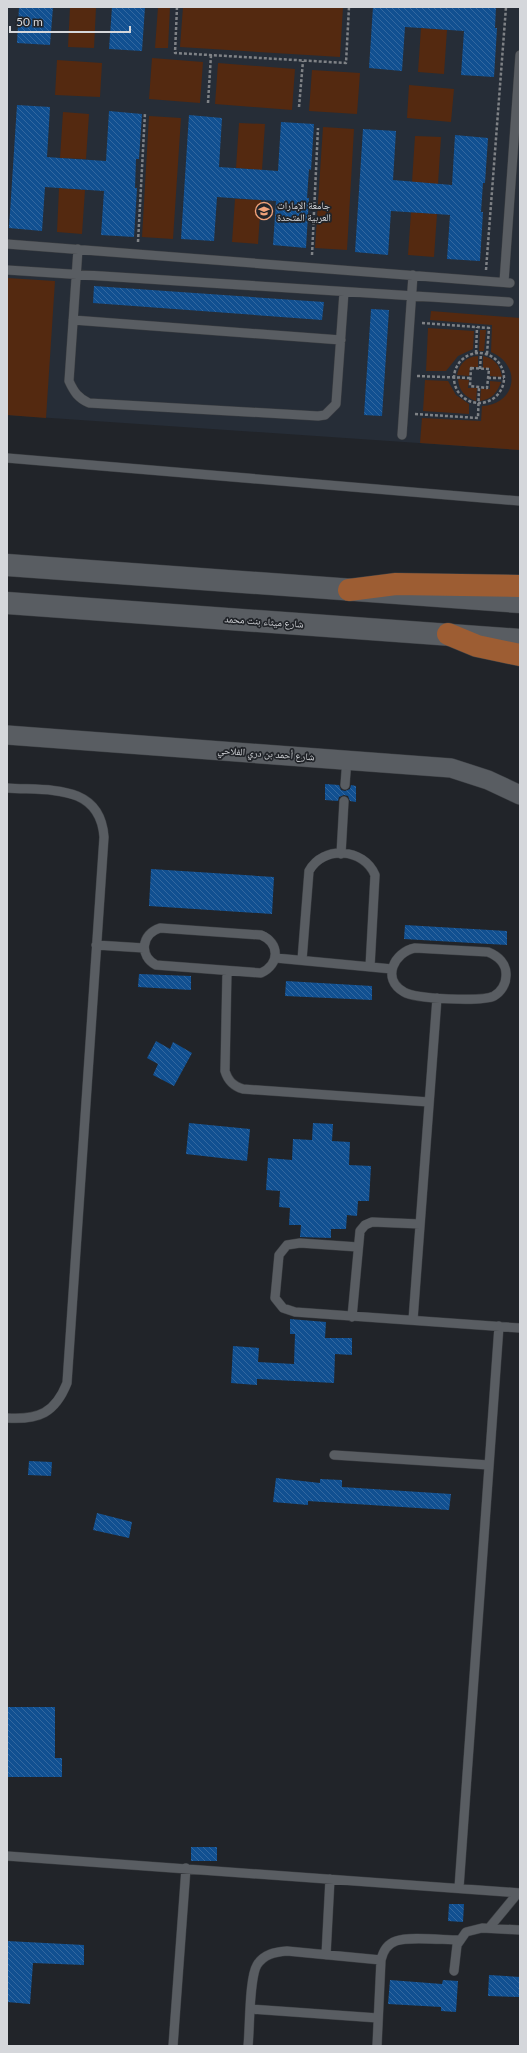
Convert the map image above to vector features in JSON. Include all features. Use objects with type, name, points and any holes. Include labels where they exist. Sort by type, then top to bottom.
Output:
[{"type":"main road","points":[[7,565],[520,602]]},
{"type":"main road","points":[[349,590],[396,584],[520,586]]},
{"type":"main road","name":"شارع ميثاء بنت محمد","points":[[7,603],[520,640]]},
{"type":"main road","points":[[448,634],[477,646],[520,655]]},
{"type":"street","name":"شارع أحمد بن دري الفلاحي","points":[[7,735],[347,759],[451,768],[488,780],[520,795]]},
{"type":"lane","points":[[7,244],[507,283],[520,54]]},
{"type":"lane","points":[[78,250],[69,381],[73,391],[80,399],[89,403],[318,416],[325,415],[336,404],[344,292]]},
{"type":"lane","points":[[7,270],[509,302]]},
{"type":"lane","points":[[402,435],[413,275]]},
{"type":"lane","points":[[73,320],[341,340]]},
{"type":"lane","points":[[7,458],[520,501]]},
{"type":"lane","points":[[345,785],[347,759]]},
{"type":"lane","points":[[7,788],[65,792],[78,795],[89,801],[98,811],[103,824],[104,837],[67,1383],[61,1398],[50,1410],[36,1417],[7,1418]]},
{"type":"lane","points":[[341,854],[344,801]]},
{"type":"lane","points":[[302,960],[308,871],[313,862],[320,857],[341,854],[366,860],[372,866],[375,875],[370,967]]},
{"type":"lane","points":[[160,928],[261,935],[268,938],[273,944],[276,950],[276,958],[273,965],[261,973],[227,971],[156,965],[147,957],[144,948],[149,934],[160,928]]},
{"type":"lane","points":[[96,946],[144,948]]},
{"type":"lane","points":[[415,948],[488,952],[502,960],[505,968],[506,980],[501,991],[486,999],[437,998],[410,995],[402,991],[396,985],[392,969],[400,954],[415,948]]},
{"type":"lane","points":[[276,958],[392,969]]},
{"type":"lane","points":[[227,971],[225,1071],[231,1083],[237,1087],[243,1089],[429,1102]]},
{"type":"lane","points":[[412,1320],[437,998]]},
{"type":"lane","points":[[352,1317],[360,1231],[365,1225],[372,1222],[420,1224]]},
{"type":"lane","points":[[358,1247],[300,1243],[287,1245],[279,1255],[275,1291],[278,1304],[289,1311],[352,1317],[520,1328]]},
{"type":"lane","points":[[459,1888],[499,1326]]},
{"type":"lane","points":[[334,1455],[489,1466]]},
{"type":"lane","points":[[7,1856],[519,1893]]},
{"type":"lane","points":[[173,2046],[186,1868]]},
{"type":"lane","points":[[326,1955],[330,1879]]},
{"type":"lane","points":[[489,1928],[519,1893]]},
{"type":"lane","points":[[454,1971],[459,1940],[466,1932],[471,1929],[489,1928],[520,1930]]},
{"type":"lane","points":[[377,2046],[381,1960],[386,1948],[396,1940],[459,1940]]},
{"type":"lane","points":[[248,2046],[253,1977],[257,1965],[265,1957],[275,1952],[287,1951],[381,1960]]},
{"type":"lane","points":[[251,2009],[378,2018]]},
{"type":"path","points":[[177,7],[175,53],[346,63],[349,7]]},
{"type":"path","points":[[485,281],[506,7]]},
{"type":"path","points":[[208,103],[211,55]]},
{"type":"path","points":[[299,107],[303,61]]},
{"type":"path","points":[[137,254],[145,113]]},
{"type":"path","points":[[311,267],[318,128]]},
{"type":"path","points":[[410,322],[489,328],[487,354]]},
{"type":"path","points":[[476,353],[477,327]]},
{"type":"path","points":[[476,353],[482,353],[487,354],[500,364],[504,378],[499,393],[490,400],[478,403],[464,398],[455,385],[454,377],[456,368],[461,361],[468,356],[476,353]]},
{"type":"path","points":[[480,369],[482,353]]},
{"type":"path","points":[[471,368],[489,369],[487,388],[470,386],[470,378],[471,368]]},
{"type":"path","points":[[406,376],[470,378]]},
{"type":"path","points":[[488,378],[504,378]]},
{"type":"path","points":[[403,414],[478,418],[479,387]]},
{"type":"shaded area","name":"جامعة الإمارات العربية المتحدة","points":[[7,7],[520,7],[520,450],[7,415]]},
{"type":"shaded area","points":[[70,7],[96,7],[94,48],[68,47]]},
{"type":"shaded area","points":[[158,7],[170,7],[168,48],[155,48]]},
{"type":"shaded area","points":[[183,7],[343,7],[340,57],[180,47]]},
{"type":"shaded area","points":[[421,28],[447,30],[444,74],[418,72]]},
{"type":"shaded area","points":[[152,58],[203,62],[200,103],[149,99]]},
{"type":"shaded area","points":[[57,60],[102,63],[100,97],[55,95]]},
{"type":"shaded area","points":[[218,63],[295,69],[292,110],[215,104]]},
{"type":"shaded area","points":[[312,70],[360,73],[357,114],[309,111]]},
{"type":"shaded area","points":[[409,85],[454,89],[451,122],[407,118]]},
{"type":"shaded area","points":[[63,112],[89,114],[86,159],[60,158]]},
{"type":"shaded area","points":[[149,116],[181,118],[173,239],[142,237]]},
{"type":"shaded area","points":[[239,123],[265,124],[262,170],[236,168]]},
{"type":"shaded area","points":[[323,127],[354,129],[347,250],[315,248]]},
{"type":"shaded area","points":[[415,136],[441,137],[438,184],[412,182]]},
{"type":"shaded area","points":[[59,188],[85,190],[82,234],[57,232]]},
{"type":"shaded area","points":[[235,199],[261,200],[258,244],[232,242]]},
{"type":"shaded area","points":[[411,212],[437,214],[434,257],[408,255]]},
{"type":"shaded area","points":[[7,278],[55,281],[46,418],[7,415]]},
{"type":"shaded area","points":[[431,311],[520,318],[520,450],[420,443],[422,418],[481,421],[482,406],[494,404],[503,399],[511,383],[511,374],[508,366],[501,358],[491,352],[492,325],[430,320]]},
{"type":"shaded area","points":[[428,328],[474,331],[473,349],[458,356],[446,371],[426,371]]},
{"type":"shaded area","points":[[480,330],[486,330],[484,351],[479,351]]},
{"type":"shaded area","points":[[478,356],[478,367],[470,367],[469,376],[457,375],[464,361]]},
{"type":"shaded area","points":[[483,356],[496,363],[500,369],[502,377],[490,376],[490,368],[483,368]]},
{"type":"shaded area","points":[[458,379],[469,380],[468,388],[477,388],[476,401],[463,393]]},
{"type":"shaded area","points":[[425,380],[448,381],[456,395],[469,404],[469,414],[423,411]]},
{"type":"shaded area","points":[[490,381],[501,382],[494,395],[488,399],[480,401],[481,389],[490,389]]},
{"type":"building","points":[[19,7],[53,7],[50,45],[17,43]]},
{"type":"building","points":[[112,7],[145,7],[142,51],[109,49]]},
{"type":"building","points":[[373,7],[496,7],[495,28],[497,28],[494,77],[461,75],[464,31],[405,27],[402,71],[369,68]]},
{"type":"building","points":[[17,105],[50,107],[47,157],[60,158],[106,161],[109,111],[142,114],[139,159],[136,159],[135,188],[137,188],[134,237],[101,235],[104,191],[45,187],[42,231],[9,228]]},
{"type":"building","points":[[189,115],[222,118],[219,167],[278,171],[281,122],[314,124],[311,170],[309,169],[307,198],[309,198],[306,248],[273,245],[276,201],[217,197],[214,241],[181,239]]},
{"type":"building","points":[[363,129],[396,131],[393,180],[452,185],[455,135],[488,138],[485,183],[483,183],[481,212],[483,212],[480,261],[447,259],[450,215],[437,214],[391,211],[388,255],[355,252]]},
{"type":"building","points":[[94,286],[324,302],[322,320],[93,303]]},
{"type":"building","points":[[371,309],[389,310],[382,416],[364,415]]},
{"type":"building","points":[[325,784],[339,785],[341,790],[345,791],[350,789],[351,785],[356,786],[356,802],[350,801],[348,796],[344,795],[339,797],[338,801],[325,800]]},
{"type":"building","points":[[151,869],[274,877],[272,914],[149,906]]},
{"type":"building","points":[[405,925],[507,931],[507,945],[404,939]]},
{"type":"building","points":[[139,974],[191,976],[191,990],[138,987]]},
{"type":"building","points":[[286,981],[372,986],[372,1000],[285,996]]},
{"type":"building","points":[[156,1041],[170,1049],[173,1042],[192,1053],[174,1086],[153,1075],[158,1064],[147,1058]]},
{"type":"building","points":[[189,1123],[250,1129],[247,1161],[186,1154]]},
{"type":"building","points":[[313,1123],[333,1124],[332,1141],[350,1142],[349,1165],[371,1166],[369,1201],[358,1201],[357,1216],[347,1215],[346,1229],[331,1229],[331,1238],[300,1237],[301,1225],[289,1225],[290,1208],[279,1207],[280,1191],[266,1190],[268,1158],[292,1160],[293,1139],[312,1140]]},
{"type":"building","points":[[290,1319],[326,1322],[325,1338],[352,1338],[352,1355],[335,1354],[334,1383],[257,1379],[257,1385],[231,1383],[233,1346],[259,1348],[258,1362],[294,1364],[295,1334],[290,1334]]},
{"type":"building","points":[[29,1461],[52,1462],[51,1476],[28,1475]]},
{"type":"building","points":[[276,1478],[320,1483],[320,1479],[342,1480],[342,1487],[451,1494],[449,1510],[308,1501],[308,1505],[273,1502]]},
{"type":"building","points":[[97,1513],[132,1522],[129,1538],[93,1530]]},
{"type":"building","points":[[7,1707],[55,1707],[55,1758],[62,1758],[62,1777],[7,1777]]},
{"type":"building","points":[[191,1847],[217,1847],[217,1861],[191,1861]]},
{"type":"building","points":[[449,1904],[464,1904],[463,1922],[448,1921]]},
{"type":"building","points":[[7,1941],[84,1945],[84,1965],[33,1963],[30,2004],[7,2002]]},
{"type":"building","points":[[489,1975],[520,1977],[520,1997],[488,1996]]},
{"type":"building","points":[[390,1980],[442,1984],[443,1980],[458,1981],[456,2012],[441,2011],[441,2007],[388,2004]]},
{"type":"place","name":"جامعة الإمارات العربية المتحدة","points":[[264,211]]}]
